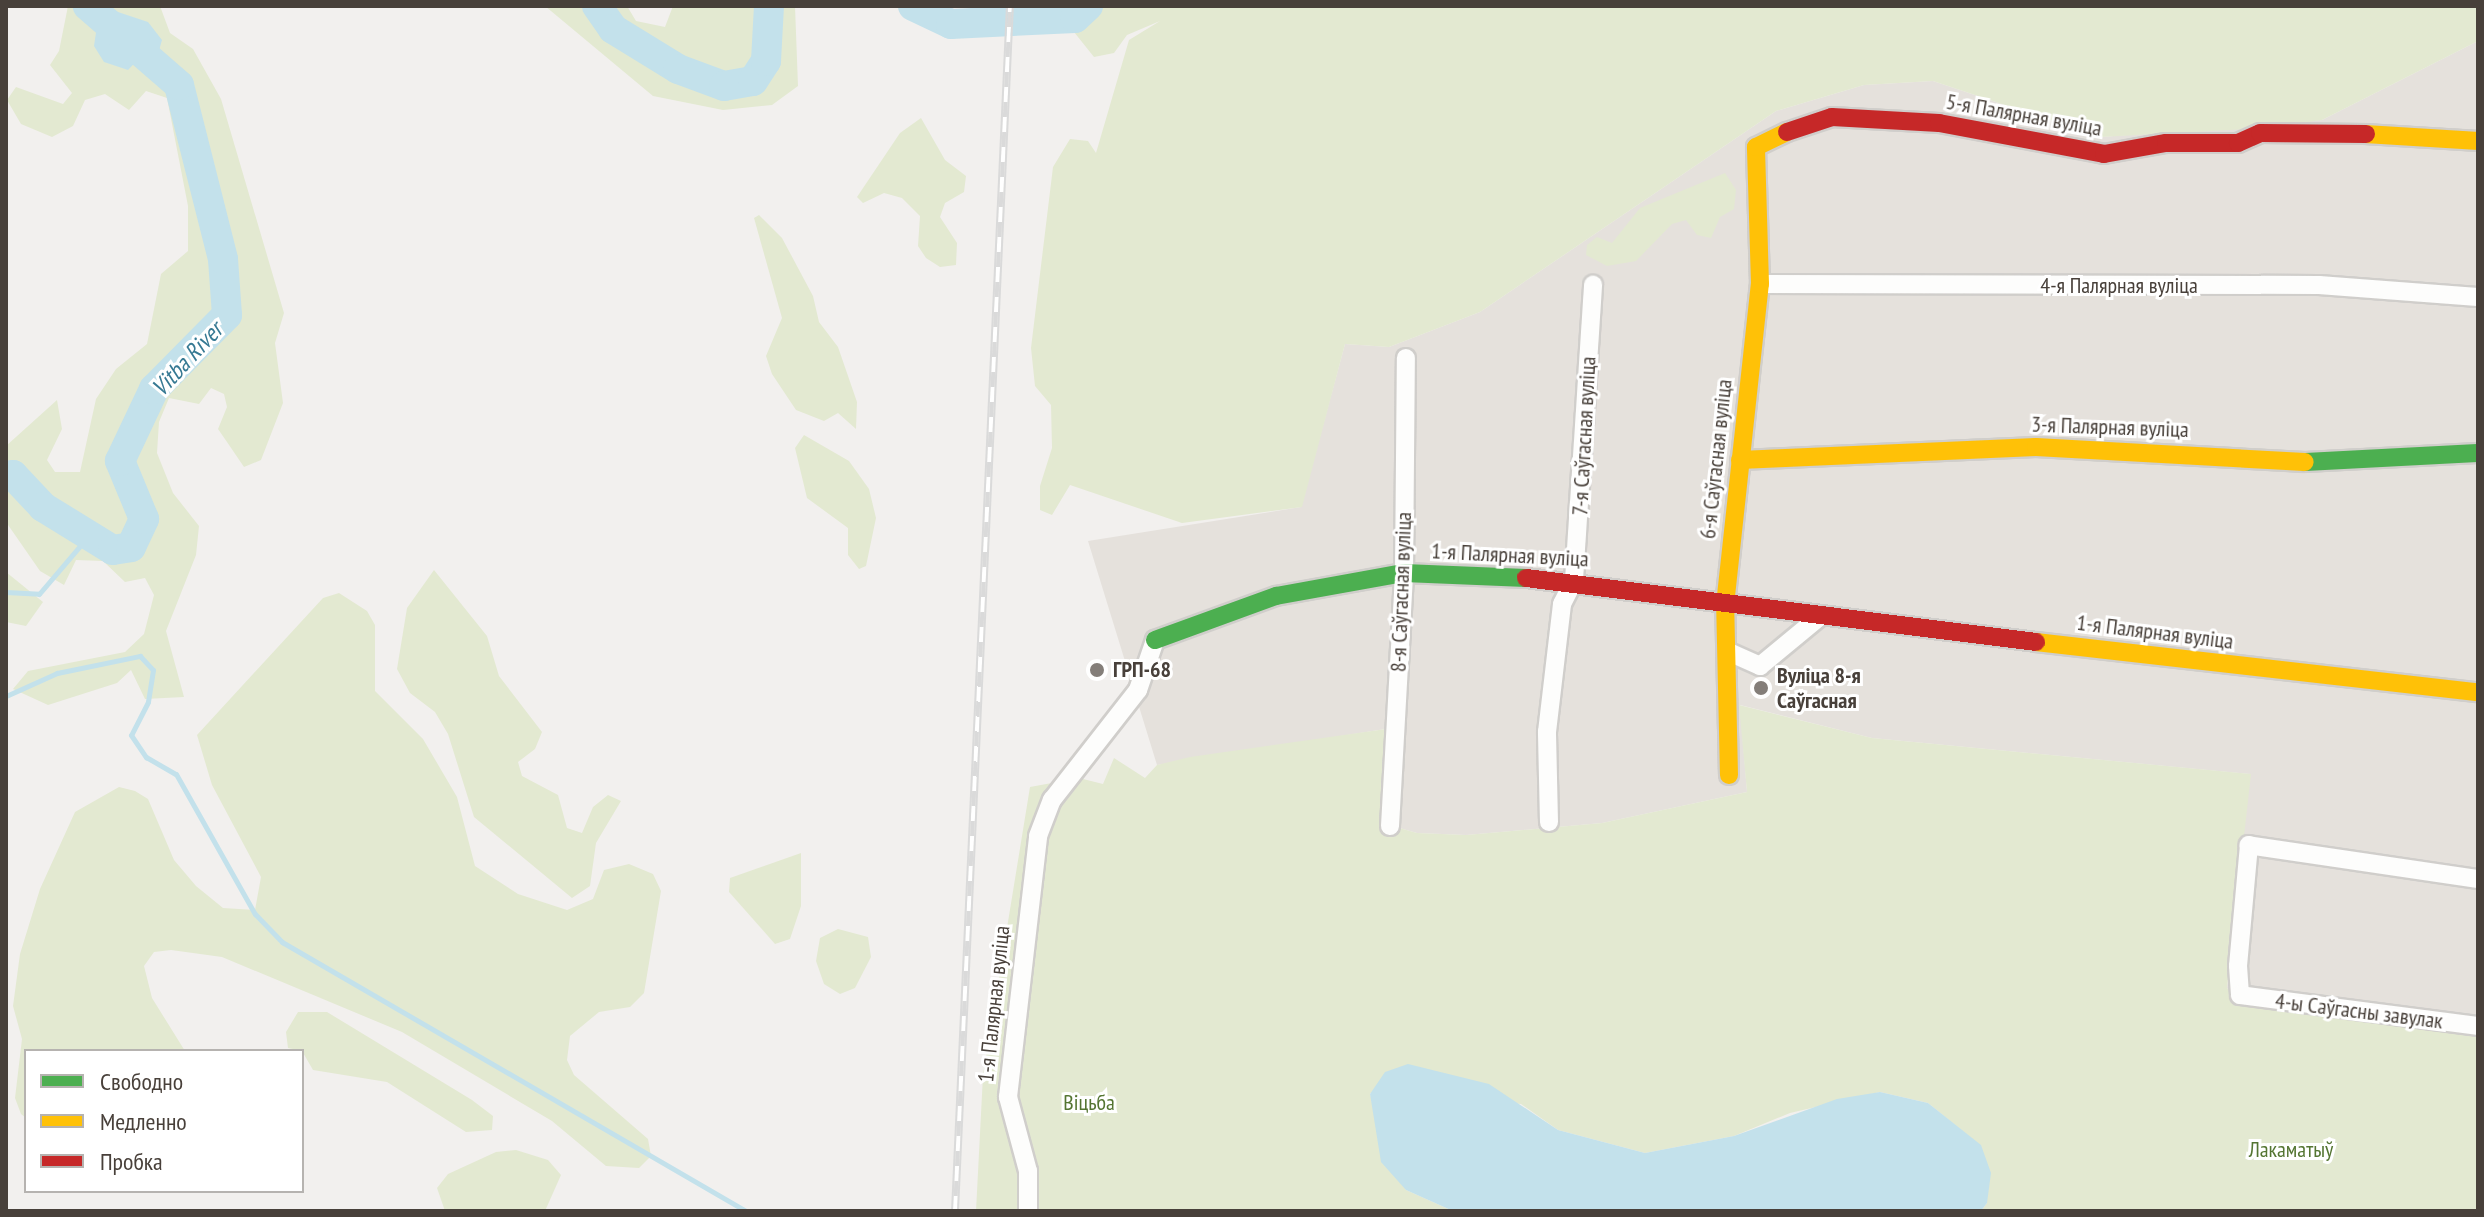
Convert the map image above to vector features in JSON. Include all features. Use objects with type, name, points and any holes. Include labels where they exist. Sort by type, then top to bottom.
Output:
[{"type":"street","name":"5-я Палярная вуліца","points":[[1756,147],[1775,134],[1832,117],[1939,123],[2104,154],[2166,143],[2238,143],[2260,133],[2300,130],[2478,141]]},
{"type":"street","name":"6-я Саўгасная вуліца","points":[[1729,775],[1731,653],[1725,605],[1760,284],[1756,147]]},
{"type":"street","name":"4-я Палярная вуліца","points":[[1760,284],[2319,285],[2478,297]]},
{"type":"street","name":"7-я Саўгасная вуліца","points":[[1549,822],[1547,732],[1562,604],[1574,580],[1593,285]]},
{"type":"street","name":"8-я Саўгасная вуліца","points":[[1390,826],[1404,573],[1406,358]]},
{"type":"street","name":"3-я Палярная вуліца","points":[[1740,460],[2036,447],[2333,463],[2478,453]]},
{"type":"street","name":"1-я Палярная вуліца","points":[[1028,1211],[1028,1171],[1008,1097],[1038,836],[1052,800],[1138,690],[1155,640],[1276,596],[1404,573],[1574,580],[1818,618],[2478,692]]},
{"type":"street","points":[[1731,653],[1760,666],[1818,618]]},
{"type":"street","name":"4-ы Саўгасны завулак","points":[[2478,879],[2249,845],[2240,995],[2478,1026]]},
{"type":"shaded area","points":[[2478,41],[2478,1029],[2247,1002],[2227,988],[2250,774],[1872,738],[1740,705],[1747,792],[1602,823],[1466,835],[1417,833],[1382,823],[1385,729],[1157,765],[1088,541],[1301,507],[1345,344],[1389,347],[1480,312],[1776,111],[1864,85],[1933,81],[2101,137],[2322,120]]},
{"type":"green space","points":[[68,6],[160,6],[170,33],[193,49],[221,99],[284,313],[275,343],[283,403],[261,460],[244,467],[218,429],[227,407],[224,394],[211,388],[199,404],[169,398],[159,422],[157,453],[173,493],[199,526],[196,555],[166,631],[184,697],[145,699],[131,670],[117,683],[48,705],[13,689],[28,671],[125,652],[144,634],[154,595],[145,578],[125,582],[103,561],[76,560],[64,585],[40,571],[6,522],[6,446],[57,400],[62,429],[47,460],[55,472],[80,472],[96,399],[116,369],[147,344],[161,274],[188,251],[188,206],[167,98],[146,91],[129,110],[105,94],[85,100],[73,126],[52,137],[21,124],[7,100],[16,87],[63,104],[72,93],[50,65],[59,51]]},
{"type":"green space","points":[[545,6],[627,6],[636,21],[665,27],[673,6],[795,6],[798,86],[772,105],[723,110],[653,96]]},
{"type":"green space","points":[[1065,6],[2478,6],[2478,41],[2322,120],[2267,128],[2101,137],[1933,81],[1864,85],[1776,111],[1480,312],[1389,347],[1345,344],[1302,507],[1182,523],[1070,485],[1052,515],[1040,510],[1040,486],[1052,448],[1051,405],[1035,386],[1031,348],[1053,167],[1070,139],[1088,141],[1096,153],[1129,40],[1160,21],[1127,35],[1114,53],[1094,57],[1074,32]]},
{"type":"green space","points":[[921,118],[945,160],[966,176],[964,192],[945,203],[940,217],[957,243],[956,265],[940,267],[926,258],[918,246],[920,216],[902,198],[884,193],[863,203],[857,197],[900,133]]},
{"type":"green space","points":[[1725,173],[1736,190],[1734,209],[1720,217],[1711,238],[1697,235],[1686,220],[1672,224],[1636,261],[1607,266],[1586,255],[1587,245],[1597,237],[1612,243],[1640,208]]},
{"type":"green space","points":[[759,215],[782,238],[813,296],[819,322],[838,347],[857,402],[856,429],[838,413],[824,421],[796,410],[772,374],[766,356],[782,318],[754,218]]},
{"type":"green space","points":[[804,435],[849,461],[869,489],[876,518],[866,566],[859,569],[848,555],[848,528],[807,498],[795,448]]},
{"type":"green space","points":[[434,570],[487,636],[499,676],[542,732],[535,749],[518,762],[522,776],[558,795],[567,828],[582,833],[593,807],[608,795],[621,801],[596,843],[590,886],[572,898],[474,817],[448,734],[435,712],[410,693],[397,669],[407,608]]},
{"type":"green space","points":[[6,572],[43,602],[26,626],[6,622]]},
{"type":"green space","points":[[339,593],[367,611],[375,625],[375,691],[423,739],[457,797],[475,866],[518,894],[567,910],[593,899],[604,870],[629,864],[653,874],[661,891],[644,993],[630,1007],[599,1012],[570,1036],[567,1060],[574,1075],[648,1139],[651,1156],[639,1168],[606,1166],[552,1121],[402,1032],[222,957],[171,950],[154,952],[144,966],[152,998],[184,1049],[24,1049],[24,1116],[21,1114],[15,1098],[22,1039],[13,1006],[20,954],[40,889],[75,812],[119,787],[135,791],[148,799],[174,860],[196,886],[223,908],[255,910],[261,877],[212,785],[197,735],[323,598]]},
{"type":"green space","points":[[1739,705],[1872,738],[2251,774],[2227,988],[2247,1002],[2478,1029],[2478,1211],[1981,1211],[1987,1203],[1981,1146],[1928,1103],[1880,1092],[1790,1113],[1734,1136],[1645,1153],[1558,1130],[1521,1104],[1370,1093],[1377,1125],[1406,1190],[1453,1211],[976,1211],[983,1075],[1030,787],[1079,778],[1103,784],[1114,758],[1145,778],[1157,765],[1190,757],[1386,729],[1382,823],[1417,833],[1466,835],[1602,823],[1747,792]]},
{"type":"green space","points":[[801,853],[801,906],[790,939],[775,944],[729,892],[730,878]]},
{"type":"green space","points":[[838,929],[868,937],[871,957],[855,988],[840,994],[824,984],[816,961],[820,938]]},
{"type":"green space","points":[[298,1012],[327,1012],[472,1100],[493,1116],[492,1130],[466,1132],[387,1082],[313,1070],[304,1049],[288,1048],[286,1032]]},
{"type":"green space","points":[[516,1150],[548,1160],[561,1175],[545,1211],[445,1211],[437,1188],[448,1174],[496,1152]]},
{"type":"water","points":[[100,6],[148,22],[162,40],[158,54],[145,52],[128,70],[104,62],[94,46]]},
{"type":"water","points":[[1408,1064],[1489,1084],[1558,1130],[1645,1153],[1734,1136],[1837,1099],[1880,1092],[1928,1103],[1981,1145],[1991,1173],[1987,1203],[1981,1211],[1453,1211],[1406,1190],[1381,1162],[1370,1094],[1385,1072]]},
{"type":"waterway","name":"Vitba River","points":[[6,476],[13,475],[43,507],[113,550],[131,547],[144,519],[120,461],[154,389],[227,315],[223,259],[179,85],[88,6]]},
{"type":"waterway","name":"Vitba River","points":[[597,6],[613,29],[678,69],[724,86],[753,81],[766,61],[769,6]]},
{"type":"waterway","name":"Vitba River","points":[[913,6],[951,24],[1075,18],[1088,6]]},
{"type":"waterway","points":[[6,592],[39,594],[91,533]]},
{"type":"waterway","points":[[6,696],[57,673],[140,656],[153,670],[148,702],[131,735],[146,757],[176,774],[255,914],[282,942],[746,1211]]},
{"type":"railway","points":[[955,1211],[1010,6]]},
{"type":"traffic: fast","points":[[2305,462],[2478,453]]},
{"type":"traffic: fast","points":[[1155,640],[1276,596],[1404,573],[1526,578]]},
{"type":"traffic: slow","points":[[1729,775],[1725,605],[1760,284],[1756,147],[1787,132]]},
{"type":"traffic: slow","points":[[2366,134],[2478,141]]},
{"type":"traffic: slow","points":[[1740,460],[2036,447],[2305,462]]},
{"type":"traffic: slow","points":[[2036,642],[2478,692]]},
{"type":"traffic: jam","points":[[1787,132],[1832,117],[1939,123],[2104,154],[2166,143],[2238,143],[2260,133],[2366,134]]},
{"type":"traffic: jam","points":[[1526,578],[2036,642]]},
{"type":"place","name":"ГРП-68","points":[[1097,670]]},
{"type":"place","name":"Вуліца 8-я Саўгасная","points":[[1761,688]]},
{"type":"park label","name":"Віцьба","points":[[1089,1103]]},
{"type":"park label","name":"Лакаматыў","points":[[2291,1150]]}]
